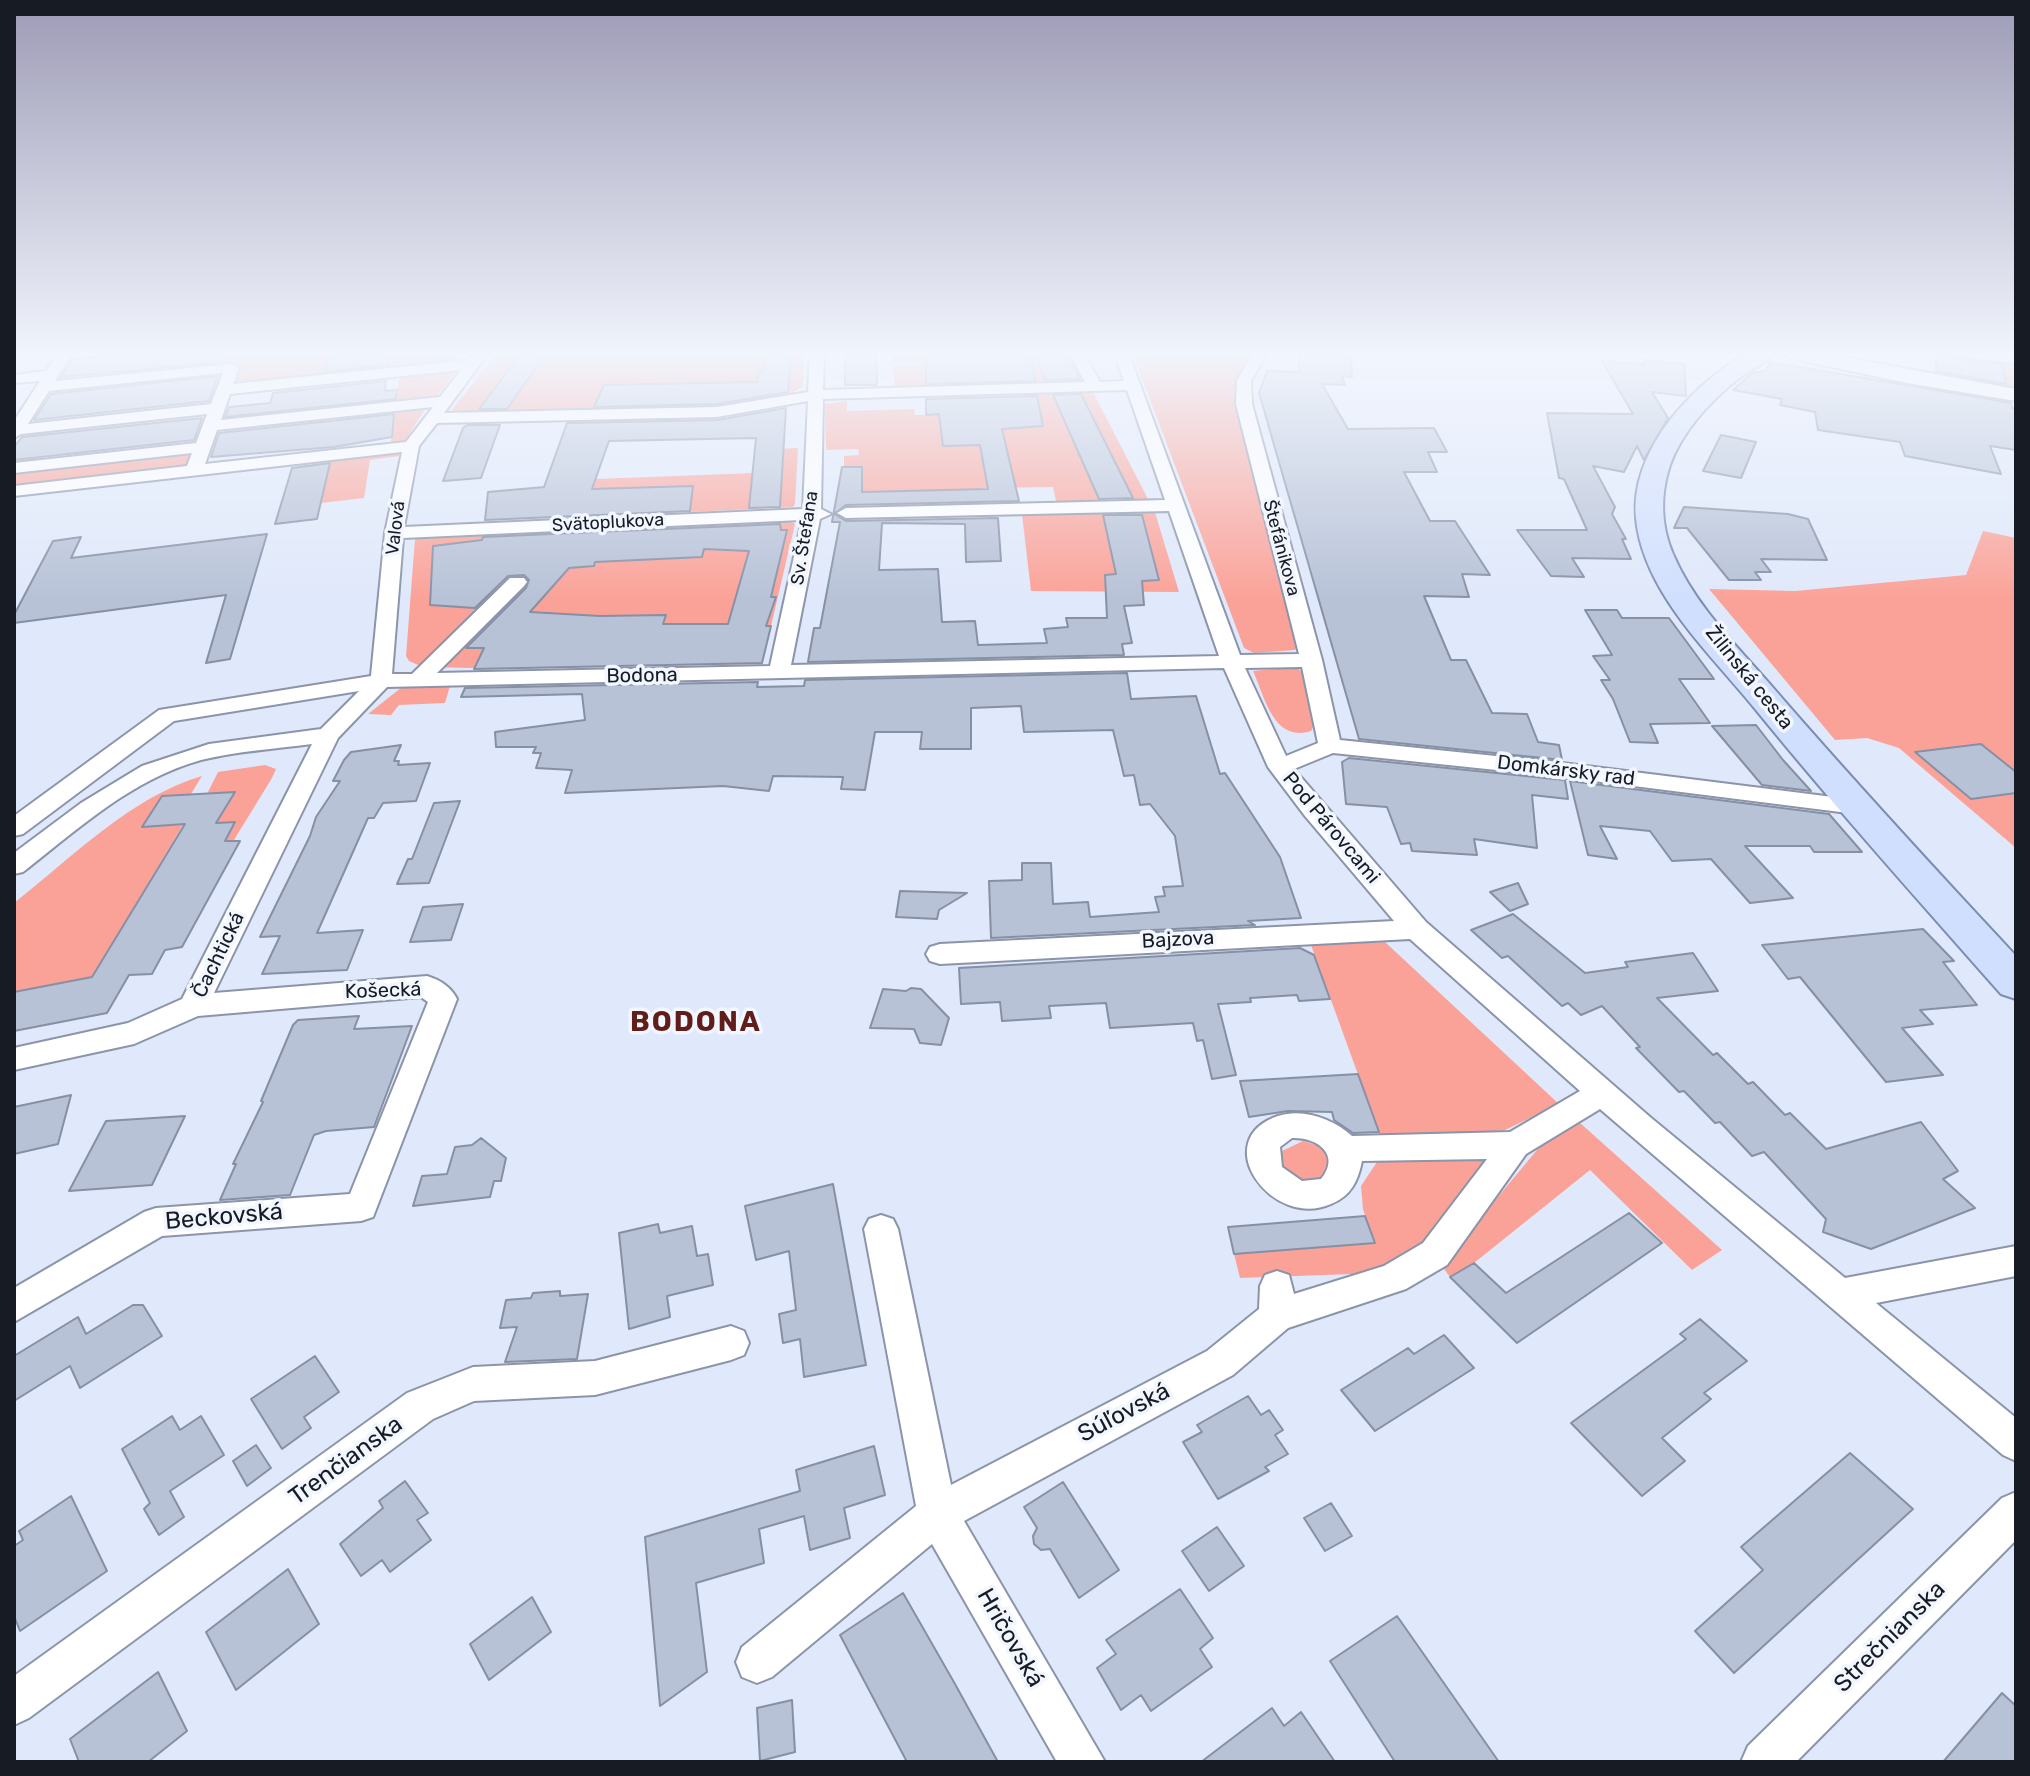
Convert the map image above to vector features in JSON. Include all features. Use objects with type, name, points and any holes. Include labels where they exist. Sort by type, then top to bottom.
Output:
[{"type":"main road","name":"Žilinská cesta","points":[[1674,435],[1657,469],[1650,496],[1652,531],[1665,569],[1684,598],[1856,806],[2016,983]]},
{"type":"street","points":[[194,471],[208,435]]},
{"type":"street","name":"Valová","points":[[381,681],[394,533],[411,446],[419,435]]},
{"type":"street","name":"Sv. Štefana","points":[[779,674],[817,514],[816,435]]},
{"type":"street","name":"Pod Párovcami","points":[[1153,435],[1232,663],[1280,767],[1314,811],[1416,929],[1602,1093],[2016,1442]]},
{"type":"street","name":"Štefánikova","points":[[1252,435],[1311,660],[1330,746]]},
{"type":"street","points":[[14,491],[411,446]]},
{"type":"street","points":[[14,468],[203,447]]},
{"type":"street","points":[[846,513],[1178,505]]},
{"type":"street","name":"Svätoplukova","points":[[394,533],[817,514]]},
{"type":"street","points":[[419,679],[517,582]]},
{"type":"street","name":"Bodona","points":[[14,828],[167,715],[381,681],[1311,660]]},
{"type":"street","name":"Čachtická","points":[[14,1059],[134,1033],[193,1006],[328,735],[381,681]]},
{"type":"street","points":[[14,866],[125,784],[172,762],[204,754],[328,735]]},
{"type":"street","name":"Domkársky rad","points":[[1280,767],[1330,746],[1554,769],[1856,806]]},
{"type":"street","name":"Bajzova","points":[[940,954],[1416,929]]},
{"type":"street","name":"Košecká","points":[[193,1006],[427,986],[443,999],[361,1207]]},
{"type":"street","points":[[1343,1149],[1515,1145],[1602,1093]]},
{"type":"street","name":"Súľovská","points":[[757,1662],[937,1514],[1220,1363],[1277,1301],[1394,1278],[1435,1254],[1515,1145]]},
{"type":"street","name":"Beckovská","points":[[14,1306],[156,1222],[361,1207]]},
{"type":"street","points":[[881,1229],[937,1514]]},
{"type":"street","points":[[1841,1294],[2016,1261]]},
{"type":"street","name":"Trenčianska","points":[[14,1703],[420,1406],[473,1384],[595,1378],[731,1343]]},
{"type":"street","name":"Strečnianska","points":[[1764,1762],[2016,1512]]},
{"type":"street","name":"Hričovská","points":[[937,1514],[1082,1762]]},
{"type":"shaded area","points":[[392,435],[409,435],[405,441],[391,442]]},
{"type":"shaded area","points":[[826,435],[1115,435],[1149,501],[1135,502],[1121,474],[1090,476],[1102,503],[1056,501],[1053,487],[982,488],[983,503],[947,504],[946,490],[915,490],[915,505],[883,506],[883,491],[844,492],[844,456],[859,455],[858,449],[826,450]]},
{"type":"shaded area","points":[[1163,435],[1244,435],[1297,646],[1295,650],[1254,653],[1244,648]]},
{"type":"shaded area","points":[[798,448],[793,507],[562,518],[562,512],[591,489],[596,479],[782,472],[784,451],[754,453],[757,450]]},
{"type":"shaded area","points":[[194,451],[188,466],[14,486],[14,471]]},
{"type":"shaded area","points":[[398,452],[399,456],[370,460],[364,498],[321,503],[331,459]]},
{"type":"shaded area","points":[[1154,509],[1179,592],[1031,591],[1022,514]]},
{"type":"shaded area","points":[[795,524],[762,664],[423,667],[409,661],[406,656],[415,539]]},
{"type":"shaded area","points":[[1983,531],[2016,538],[2016,848],[1899,748],[1867,738],[1835,740],[1709,589],[1795,591],[1966,575]]},
{"type":"shaded area","points":[[1296,667],[1303,673],[1315,724],[1311,731],[1298,733],[1288,730],[1273,716],[1253,671]]},
{"type":"shaded area","points":[[450,686],[445,703],[399,705],[391,715],[368,714],[402,687]]},
{"type":"shaded area","points":[[265,765],[276,769],[272,778],[234,840],[225,841],[235,822],[216,823],[234,793],[207,794],[218,772]]},
{"type":"shaded area","points":[[202,776],[191,794],[162,796],[143,826],[183,825],[92,977],[14,993],[14,903],[127,813],[176,785]]},
{"type":"shaded area","points":[[1385,942],[1559,1104],[1505,1130],[1448,1135],[1380,1135],[1311,945]]},
{"type":"shaded area","points":[[1579,1122],[1722,1250],[1692,1270],[1590,1170],[1474,1263],[1450,1277],[1441,1265],[1542,1144]]},
{"type":"shaded area","points":[[1303,1141],[1320,1146],[1332,1158],[1329,1178],[1306,1185],[1283,1172],[1282,1151]]},
{"type":"shaded area","points":[[1503,1153],[1429,1249],[1380,1273],[1240,1278],[1234,1254],[1374,1243],[1363,1209],[1361,1186],[1379,1159]]},
{"type":"building","points":[[196,435],[194,440],[14,460],[14,447],[22,437]]},
{"type":"building","points":[[218,435],[392,435],[334,447],[211,457]]},
{"type":"building","points":[[460,435],[496,435],[481,478],[443,481]]},
{"type":"building","points":[[563,435],[784,435],[780,507],[749,508],[756,438],[609,441],[592,489],[693,486],[690,511],[485,520],[488,492],[544,487]]},
{"type":"building","points":[[942,435],[1003,435],[1019,501],[846,505],[834,514],[846,521],[998,518],[1001,561],[966,562],[965,524],[882,523],[879,570],[938,569],[942,622],[975,621],[978,645],[1047,643],[1044,629],[1068,627],[1066,618],[1107,618],[1105,575],[1116,574],[1103,515],[1142,515],[1159,580],[1142,581],[1144,605],[1124,606],[1132,643],[1122,644],[1124,655],[808,662],[814,628],[820,628],[840,522],[832,522],[842,467],[862,467],[862,492],[988,489],[980,445],[943,446]]},
{"type":"building","points":[[1071,435],[1101,435],[1133,498],[1099,499]]},
{"type":"building","points":[[1271,435],[1438,435],[1447,452],[1428,452],[1437,472],[1404,472],[1430,521],[1455,521],[1490,575],[1462,574],[1469,597],[1424,596],[1451,660],[1466,660],[1492,713],[1527,714],[1538,742],[1559,745],[1562,760],[1359,739]]},
{"type":"building","points":[[1551,435],[1658,435],[1644,460],[1637,446],[1624,472],[1593,466],[1615,507],[1612,514],[1626,539],[1622,539],[1631,559],[1572,558],[1584,577],[1551,576],[1517,530],[1587,530],[1564,479],[1559,478]]},
{"type":"building","points":[[1721,435],[1756,442],[1741,478],[1703,471]]},
{"type":"building","points":[[1851,435],[2016,435],[2016,450],[1990,446],[2001,474],[1905,456],[1900,442]]},
{"type":"building","points":[[330,463],[317,519],[275,524],[292,468]]},
{"type":"building","points":[[1684,507],[1788,514],[1808,519],[1827,560],[1761,559],[1771,572],[1755,572],[1761,580],[1729,580],[1687,528],[1674,528]]},
{"type":"building","points":[[780,524],[781,530],[787,530],[771,597],[776,597],[766,626],[771,626],[762,663],[474,669],[484,648],[466,648],[526,588],[529,580],[524,575],[508,576],[475,608],[430,605],[433,546],[482,540],[483,537]],"holes":[[[704,549],[749,551],[728,624],[663,624],[666,615],[600,616],[530,612],[569,568],[594,566],[595,562],[702,557]]]},
{"type":"building","points":[[267,534],[230,659],[206,663],[226,595],[14,623],[14,615],[53,541],[81,537],[71,558]]},
{"type":"building","points":[[1585,610],[1617,610],[1622,618],[1669,618],[1714,679],[1679,679],[1710,723],[1650,724],[1658,743],[1630,742],[1613,699],[1601,680],[1610,680],[1593,656],[1612,655]]},
{"type":"building","points":[[1127,673],[1131,699],[1196,696],[1220,774],[1225,773],[1280,857],[1301,918],[1248,921],[1255,925],[991,938],[989,881],[1022,880],[1022,863],[1051,863],[1053,904],[1088,902],[1090,917],[1159,912],[1155,897],[1165,896],[1163,887],[1183,886],[1175,836],[1150,804],[1140,805],[1134,775],[1124,776],[1113,730],[1024,732],[1021,706],[971,708],[971,749],[920,749],[922,732],[875,732],[865,790],[841,789],[843,777],[773,776],[769,791],[723,786],[565,793],[572,770],[536,768],[541,753],[533,753],[536,747],[496,747],[495,732],[585,720],[582,694],[461,697],[465,688],[758,682],[757,687],[804,686],[805,680]]},
{"type":"building","points":[[1756,725],[1811,791],[1762,785],[1712,726]]},
{"type":"building","points":[[1981,744],[2016,772],[2016,793],[1971,799],[1915,752]]},
{"type":"building","points":[[401,745],[394,761],[399,761],[398,765],[430,763],[416,801],[383,803],[374,818],[368,818],[317,933],[363,930],[347,970],[262,974],[280,936],[260,937],[310,836],[316,817],[340,781],[333,781],[344,760],[351,752]]},
{"type":"building","points":[[1349,758],[1565,780],[1568,799],[1532,795],[1537,848],[1474,839],[1477,855],[1412,851],[1410,843],[1401,844],[1387,807],[1346,804],[1342,762]]},
{"type":"building","points":[[1570,781],[1829,814],[1862,852],[1814,852],[1810,846],[1745,846],[1793,898],[1750,903],[1711,859],[1672,861],[1650,831],[1600,826],[1617,859],[1588,855]]},
{"type":"building","points":[[235,792],[216,823],[235,822],[225,841],[240,841],[182,947],[165,950],[152,974],[129,975],[107,1013],[14,1031],[14,992],[92,977],[185,824],[142,827],[162,796]]},
{"type":"building","points":[[460,801],[429,883],[397,884],[408,859],[412,859],[434,803]]},
{"type":"building","points":[[1518,883],[1528,904],[1510,911],[1490,892]]},
{"type":"building","points":[[900,891],[967,893],[939,910],[937,919],[896,917]]},
{"type":"building","points":[[463,904],[451,940],[410,942],[423,907]]},
{"type":"building","points":[[1513,914],[1585,973],[1628,967],[1625,962],[1693,953],[1718,991],[1657,998],[1713,1055],[1717,1053],[1748,1084],[1753,1082],[1785,1115],[1790,1113],[1826,1149],[1921,1122],[1958,1171],[1943,1179],[1975,1208],[1871,1249],[1823,1232],[1826,1219],[1764,1152],[1752,1156],[1720,1122],[1715,1123],[1684,1091],[1679,1092],[1636,1048],[1640,1047],[1602,1006],[1581,1015],[1568,1003],[1562,1006],[1508,956],[1502,958],[1471,930]]},
{"type":"building","points":[[1923,929],[1954,961],[1943,962],[1977,1005],[1920,1010],[1933,1024],[1902,1028],[1943,1075],[1886,1082],[1800,977],[1788,979],[1762,945]]},
{"type":"building","points":[[1300,948],[1314,955],[1330,999],[1299,1001],[1297,995],[1218,1004],[1236,1075],[1212,1079],[1203,1040],[1197,1041],[1193,1023],[1110,1028],[1106,1003],[1049,1006],[1051,1018],[1002,1021],[1000,1002],[961,1004],[959,968]]},
{"type":"building","points":[[883,989],[906,991],[921,989],[949,1018],[941,1045],[920,1043],[914,1029],[870,1028]]},
{"type":"building","points":[[359,1016],[354,1029],[412,1026],[374,1127],[314,1135],[290,1195],[220,1200],[293,1025],[298,1020]]},
{"type":"building","points":[[1358,1074],[1379,1132],[1353,1133],[1334,1120],[1332,1112],[1288,1111],[1249,1117],[1240,1081]]},
{"type":"building","points":[[71,1095],[58,1144],[14,1154],[14,1107]]},
{"type":"building","points":[[185,1116],[152,1185],[69,1191],[106,1121]]},
{"type":"building","points":[[481,1138],[506,1158],[501,1181],[494,1181],[490,1197],[413,1206],[422,1176],[447,1174],[455,1147],[472,1145]]},
{"type":"building","points":[[833,1184],[866,1365],[804,1377],[800,1339],[783,1343],[779,1314],[796,1310],[789,1251],[756,1260],[745,1206]]},
{"type":"building","points":[[1629,1213],[1662,1243],[1517,1343],[1450,1277],[1474,1263],[1506,1293]]},
{"type":"building","points":[[1365,1216],[1375,1243],[1234,1254],[1228,1227]]},
{"type":"building","points":[[658,1224],[660,1233],[692,1226],[697,1256],[708,1254],[713,1285],[667,1296],[670,1317],[629,1329],[619,1233]]},
{"type":"building","points":[[560,1291],[560,1296],[588,1294],[577,1359],[505,1362],[517,1327],[500,1328],[506,1300],[531,1298],[533,1293]]},
{"type":"building","points":[[133,1305],[143,1305],[162,1336],[80,1388],[70,1366],[14,1401],[14,1356],[78,1317],[86,1334]]},
{"type":"building","points":[[1700,1319],[1747,1361],[1704,1393],[1711,1399],[1662,1438],[1685,1461],[1642,1496],[1571,1423],[1686,1339],[1680,1334]]},
{"type":"building","points":[[1444,1335],[1474,1368],[1375,1431],[1341,1390],[1408,1348],[1414,1354]]},
{"type":"building","points":[[315,1356],[339,1392],[304,1417],[311,1428],[282,1449],[251,1399]]},
{"type":"building","points":[[1248,1396],[1261,1415],[1269,1410],[1283,1430],[1275,1435],[1288,1454],[1265,1467],[1269,1471],[1218,1499],[1183,1442],[1202,1432],[1197,1425]]},
{"type":"building","points":[[172,1416],[180,1430],[201,1416],[224,1455],[170,1491],[184,1517],[159,1535],[144,1509],[150,1503],[122,1449]]},
{"type":"building","points":[[256,1445],[271,1468],[247,1486],[233,1461]]},
{"type":"building","points":[[874,1446],[885,1495],[844,1508],[850,1538],[810,1550],[804,1516],[759,1529],[764,1563],[696,1583],[707,1672],[660,1706],[645,1537],[800,1491],[796,1470]]},
{"type":"building","points":[[1850,1453],[1913,1509],[1734,1673],[1695,1631],[1763,1570],[1741,1547]]},
{"type":"building","points":[[405,1481],[428,1513],[417,1520],[431,1540],[390,1572],[382,1560],[361,1576],[340,1544],[383,1508],[379,1501]]},
{"type":"building","points":[[1063,1482],[1119,1570],[1079,1598],[1050,1549],[1041,1550],[1034,1544],[1033,1536],[1037,1528],[1024,1507]]},
{"type":"building","points":[[71,1496],[107,1571],[20,1631],[14,1616],[14,1546],[23,1540],[19,1531]]},
{"type":"building","points":[[1331,1503],[1352,1536],[1325,1551],[1304,1518]]},
{"type":"building","points":[[1217,1527],[1244,1566],[1209,1591],[1182,1551]]},
{"type":"building","points":[[288,1569],[319,1624],[236,1690],[206,1632]]},
{"type":"building","points":[[1180,1589],[1213,1638],[1200,1649],[1212,1667],[1151,1711],[1141,1695],[1121,1710],[1097,1668],[1116,1654],[1106,1640]]},
{"type":"building","points":[[903,1593],[998,1762],[907,1762],[840,1635]]},
{"type":"building","points":[[532,1597],[551,1632],[489,1680],[470,1644]]},
{"type":"building","points":[[1397,1616],[1499,1762],[1395,1762],[1330,1661]]},
{"type":"building","points":[[158,1672],[187,1731],[148,1762],[79,1762],[70,1739]]},
{"type":"building","points":[[2002,1693],[2016,1706],[2016,1762],[1943,1762]]},
{"type":"building","points":[[792,1700],[795,1752],[760,1761],[757,1708]]},
{"type":"building","points":[[1272,1708],[1284,1726],[1301,1712],[1335,1762],[1201,1762]]},
{"type":"district","name":"BODONA","points":[[696,1023]]}]
